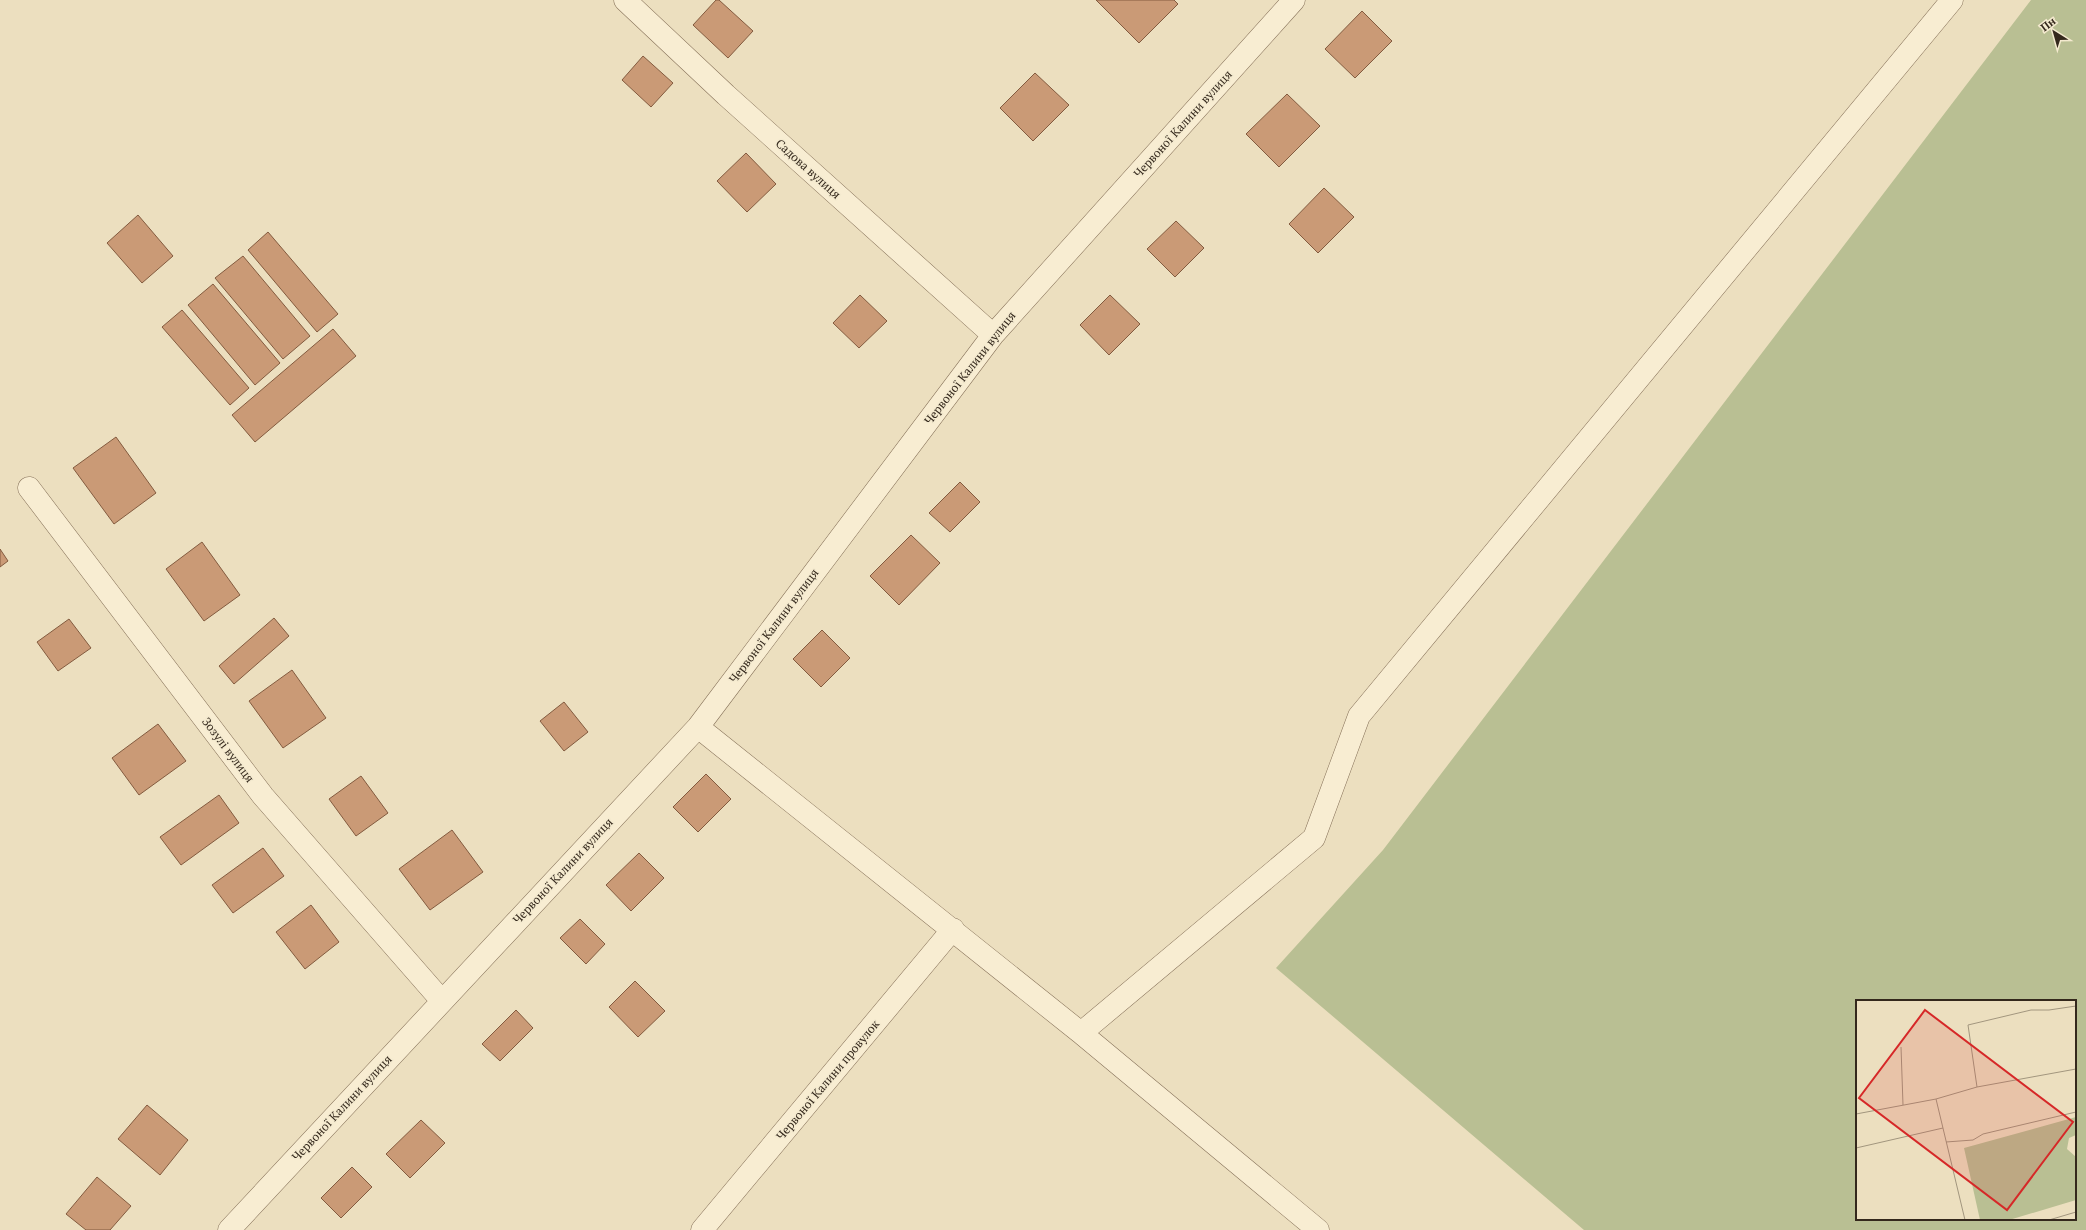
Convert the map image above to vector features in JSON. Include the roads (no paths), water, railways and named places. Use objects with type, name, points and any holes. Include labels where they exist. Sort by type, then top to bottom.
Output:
[{"type":"street","name":"Садова вулиця","points":[[625,0],[726,95],[993,335]]},
{"type":"street","name":"Червоної Калини вулиця","points":[[229,1230],[698,726],[993,335],[1294,0]]},
{"type":"street","points":[[1081,1033],[1314,838],[1359,716],[1952,0]]},
{"type":"street","name":"Зозулі вулиця","points":[[29,488],[263,796],[442,1001]]},
{"type":"street","points":[[698,726],[1081,1033],[1318,1230]]},
{"type":"street","name":"Червоної Калини провулок","points":[[702,1230],[953,929]]}]
